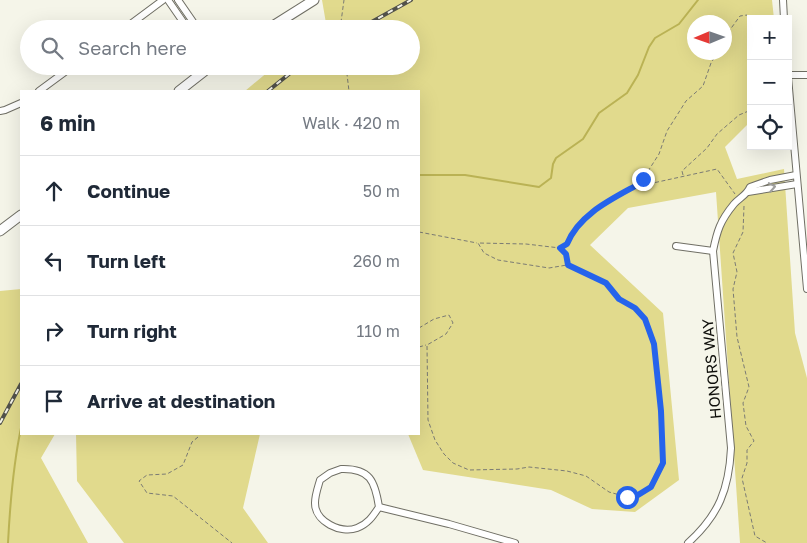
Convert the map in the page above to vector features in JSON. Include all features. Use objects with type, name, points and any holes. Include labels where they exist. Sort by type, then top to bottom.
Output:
[{"type":"main road","points":[[282,20],[314,0]]},
{"type":"main road","points":[[180,90],[199,75]]},
{"type":"main road","points":[[0,231],[20,216]]},
{"type":"street","points":[[136,20],[163,0]]},
{"type":"street","points":[[168,0],[182,20]]},
{"type":"street","points":[[178,0],[192,20]]},
{"type":"street","points":[[783,0],[784,15]]},
{"type":"street","points":[[40,90],[61,75]]},
{"type":"street","points":[[792,76],[807,75]]},
{"type":"street","points":[[0,111],[20,103]]},
{"type":"street","points":[[790,105],[807,289]]},
{"type":"street","name":"HONORS WAY","points":[[688,543],[710,520],[726,488],[730,469],[731,448],[713,252],[718,228],[736,202],[748,192],[750,187],[755,184],[796,175]]},
{"type":"street","points":[[748,192],[796,184]]},
{"type":"street","points":[[676,246],[713,252]]},
{"type":"street","points":[[341,469],[354,469],[366,475],[374,483],[379,506],[370,521],[356,529],[342,530],[329,525],[320,517],[315,505],[320,480],[330,472],[341,469]]},
{"type":"street","points":[[379,506],[515,543]]},
{"type":"path","points":[[342,20],[344,0]]},
{"type":"path","points":[[732,27],[740,16],[747,15]]},
{"type":"path","points":[[420,232],[478,243],[526,244],[560,248],[567,244],[572,231],[595,210],[639,184],[643,179],[659,154],[667,131],[686,101],[704,86],[714,60]]},
{"type":"path","points":[[347,75],[349,90]]},
{"type":"path","points":[[683,177],[682,172],[707,148],[717,134],[739,115],[747,112]]},
{"type":"path","points":[[643,179],[653,183],[717,169],[736,197]]},
{"type":"path","points":[[744,206],[742,232],[733,253],[737,272],[733,289],[737,337],[749,387],[743,403],[746,426],[754,441],[747,450],[747,463],[742,478],[755,536],[767,543]]},
{"type":"path","points":[[426,345],[428,420],[435,440],[444,454],[453,463],[469,470],[517,470],[529,467],[567,471],[586,476],[609,492],[627,497],[638,495],[651,487],[663,463],[661,411],[654,344],[645,319],[635,308],[619,299],[606,283],[568,265],[549,268],[498,260],[484,252],[478,243]]},
{"type":"path","points":[[560,248],[566,254],[568,265]]},
{"type":"path","points":[[420,327],[434,319],[449,315],[453,324],[446,334],[420,347]]},
{"type":"path","points":[[198,437],[192,442],[183,465],[167,474],[147,475],[138,481],[147,493],[173,496],[232,543]]},
{"type":"shaded area","points":[[322,0],[772,0],[774,15],[747,15],[747,125],[725,147],[737,179],[784,169],[795,333],[807,378],[807,543],[740,543],[716,192],[628,208],[590,245],[663,313],[679,480],[635,512],[592,509],[551,490],[423,470],[408,435],[420,435],[420,90],[246,90],[264,75],[420,75],[420,20],[325,20]]},
{"type":"shaded area","points":[[20,289],[20,435],[54,435],[41,458],[88,543],[0,543],[0,291]]},
{"type":"shaded area","points":[[76,435],[260,435],[243,508],[268,543],[124,543],[77,481]]},
{"type":"waterway","points":[[420,175],[465,175],[539,187],[551,178],[556,158],[583,139],[599,113],[627,93],[638,75],[649,47],[655,38],[679,24],[698,0]]},
{"type":"waterway","points":[[8,543],[12,485],[20,434]]},
{"type":"railway","points":[[375,20],[411,0]]},
{"type":"railway","points":[[269,90],[288,75]]},
{"type":"railway","points":[[0,423],[20,386]]},
{"type":"route","points":[[627,497],[638,495],[651,487],[663,463],[661,411],[654,344],[645,319],[635,308],[619,299],[606,283],[568,265],[566,254],[560,248],[567,244],[572,231],[595,210],[639,184],[643,179]]}]
